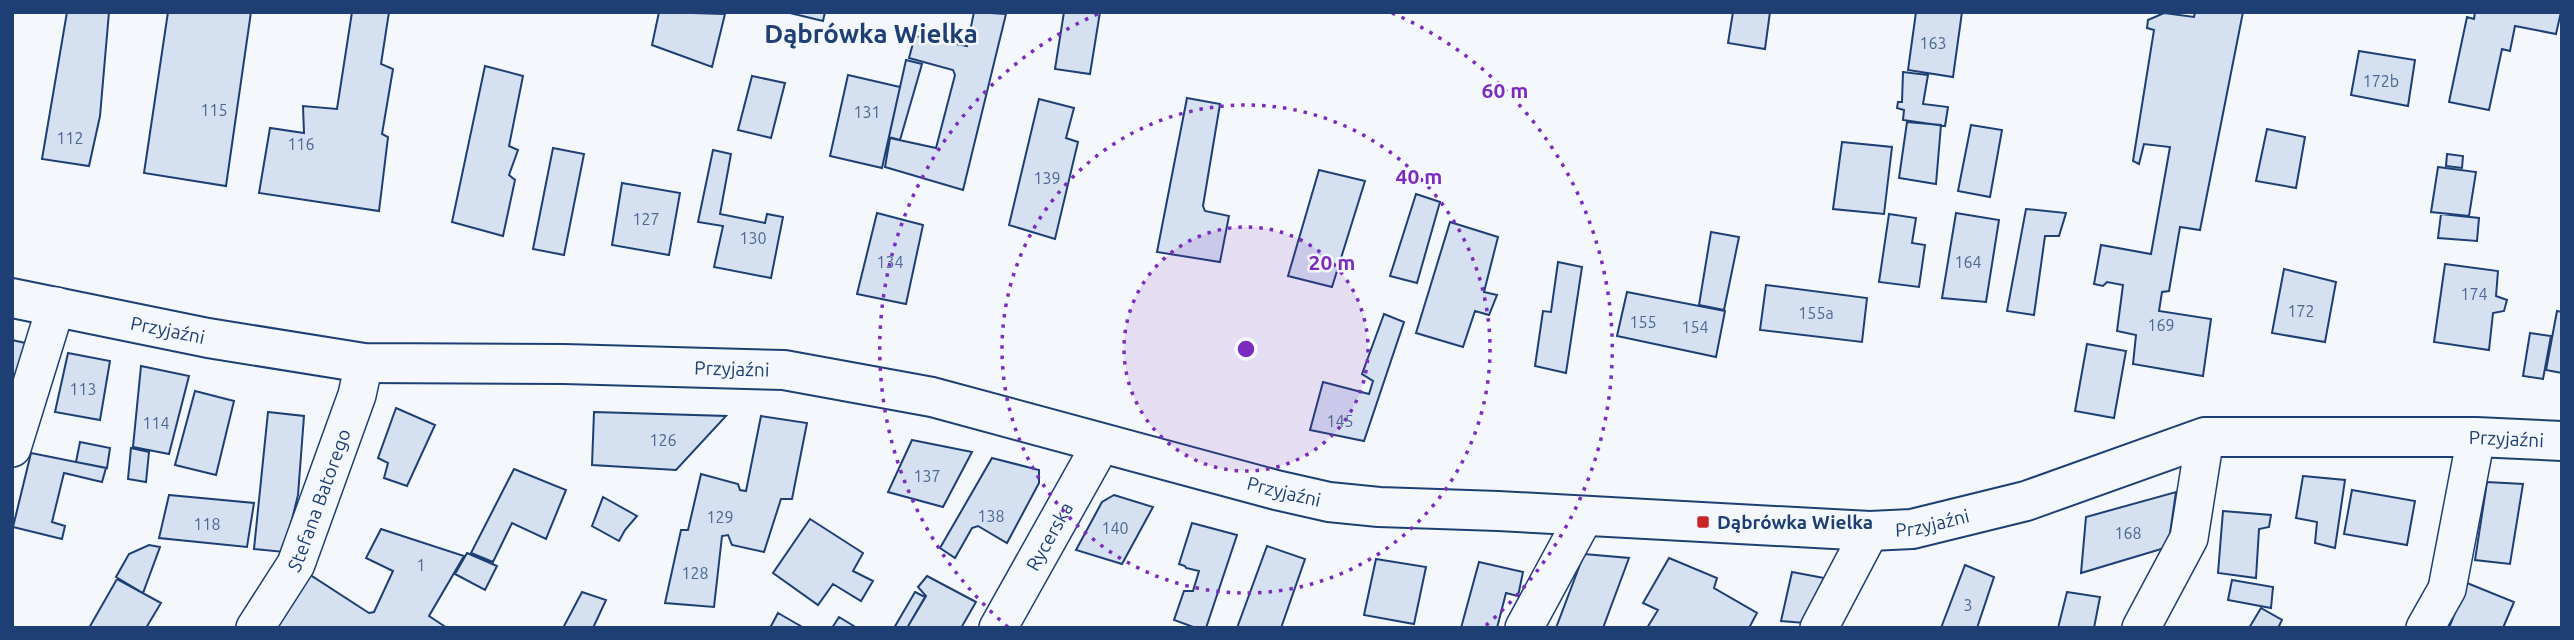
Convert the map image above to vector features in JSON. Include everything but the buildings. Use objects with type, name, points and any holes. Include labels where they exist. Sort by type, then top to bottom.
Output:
[{"type":"street","name":"Przyjaźni","points":[[12,298],[208,338],[363,363],[564,364],[783,370],[932,397],[1101,444],[1329,502],[1379,507],[1870,531],[1912,529],[2026,501],[2205,438],[2476,438],[2562,441]]},
{"type":"street","points":[[12,448],[57,306]]},
{"type":"street","name":"Stefana Batorego","points":[[255,628],[296,564],[357,395],[363,363]]},
{"type":"street","points":[[2141,628],[2189,538],[2205,438]]},
{"type":"street","points":[[2425,628],[2447,589],[2476,438]]},
{"type":"street","name":"Rycerska","points":[[998,628],[1101,444]]},
{"type":"street","points":[[1524,628],[1584,517]]},
{"type":"street","points":[[1819,628],[1870,531]]},
{"type":"place","name":"Dąbrówka Wielka","points":[[1703,522]]},
{"type":"district","name":"Dąbrówka Wielka","points":[[871,34]]}]
